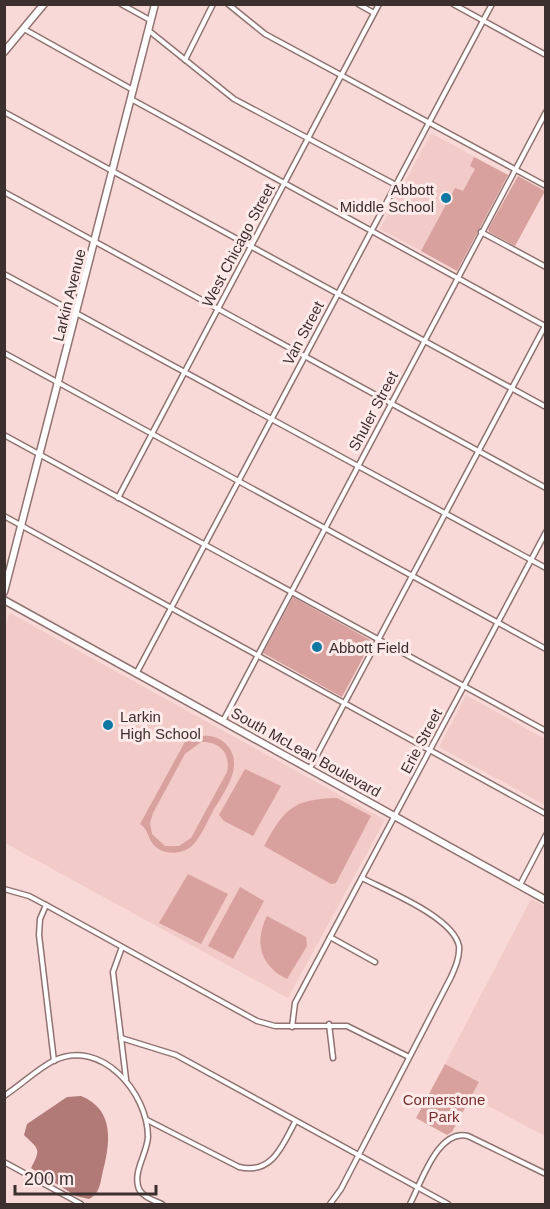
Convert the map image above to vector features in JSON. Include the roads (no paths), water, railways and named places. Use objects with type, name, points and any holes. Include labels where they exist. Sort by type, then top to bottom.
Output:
[{"type":"main road","points":[[4,52],[44,4]]},
{"type":"main road","name":"Larkin Avenue","points":[[4,592],[155,4]]},
{"type":"main road","name":"South McLean Boulevard","points":[[4,600],[546,900]]},
{"type":"street","points":[[121,4],[151,21]]},
{"type":"street","points":[[185,60],[213,4]]},
{"type":"street","points":[[228,4],[265,34],[546,186]]},
{"type":"street","points":[[358,4],[374,13]]},
{"type":"street","name":"West Chicago Street","points":[[118,498],[379,4]]},
{"type":"street","points":[[453,4],[546,55]]},
{"type":"street","name":"Van Street","points":[[135,674],[492,4]]},
{"type":"street","points":[[24,29],[134,90]]},
{"type":"street","points":[[148,30],[234,99],[396,185]]},
{"type":"street","points":[[131,99],[545,325],[310,768]]},
{"type":"street","points":[[4,112],[546,407]]},
{"type":"street","name":"Shuler Street","points":[[223,721],[546,112]]},
{"type":"street","points":[[4,192],[546,488]]},
{"type":"street","points":[[482,232],[546,267]]},
{"type":"street","points":[[4,274],[546,568]]},
{"type":"street","points":[[4,353],[546,649]]},
{"type":"street","points":[[4,435],[546,731]]},
{"type":"street","points":[[4,516],[546,814]]},
{"type":"street","name":"Erie Street","points":[[292,1027],[295,1004],[546,532]]},
{"type":"street","points":[[520,885],[546,836]]},
{"type":"street","points":[[330,1204],[358,1155],[450,977],[459,949],[447,926],[362,878]]},
{"type":"street","points":[[4,889],[23,894],[46,905],[257,1021],[275,1026],[329,1024],[355,1029],[409,1057]]},
{"type":"street","points":[[46,905],[40,919],[39,935],[54,1061]]},
{"type":"street","points":[[330,937],[375,962]]},
{"type":"street","points":[[122,947],[113,972],[126,1079],[146,1119],[148,1138],[139,1172],[138,1187],[141,1193],[162,1204]]},
{"type":"street","points":[[329,1024],[333,1058]]},
{"type":"street","points":[[121,1038],[152,1045],[176,1055],[448,1204]]},
{"type":"street","points":[[4,1096],[54,1061],[71,1057],[92,1059],[113,1068],[126,1079]]},
{"type":"street","points":[[146,1119],[239,1167],[250,1169],[264,1166],[276,1157],[296,1122]]},
{"type":"street","points":[[410,1204],[439,1149],[453,1136],[468,1136],[546,1174]]},
{"type":"street","points":[[4,1162],[81,1204]]},
{"type":"place","name":"Abbott Middle School","points":[[446,198]]},
{"type":"place","name":"Abbott Field","points":[[317,647]]},
{"type":"place","name":"Larkin High School","points":[[108,725]]},
{"type":"park label","name":"Cornerstone Park","points":[[444,1108]]}]
